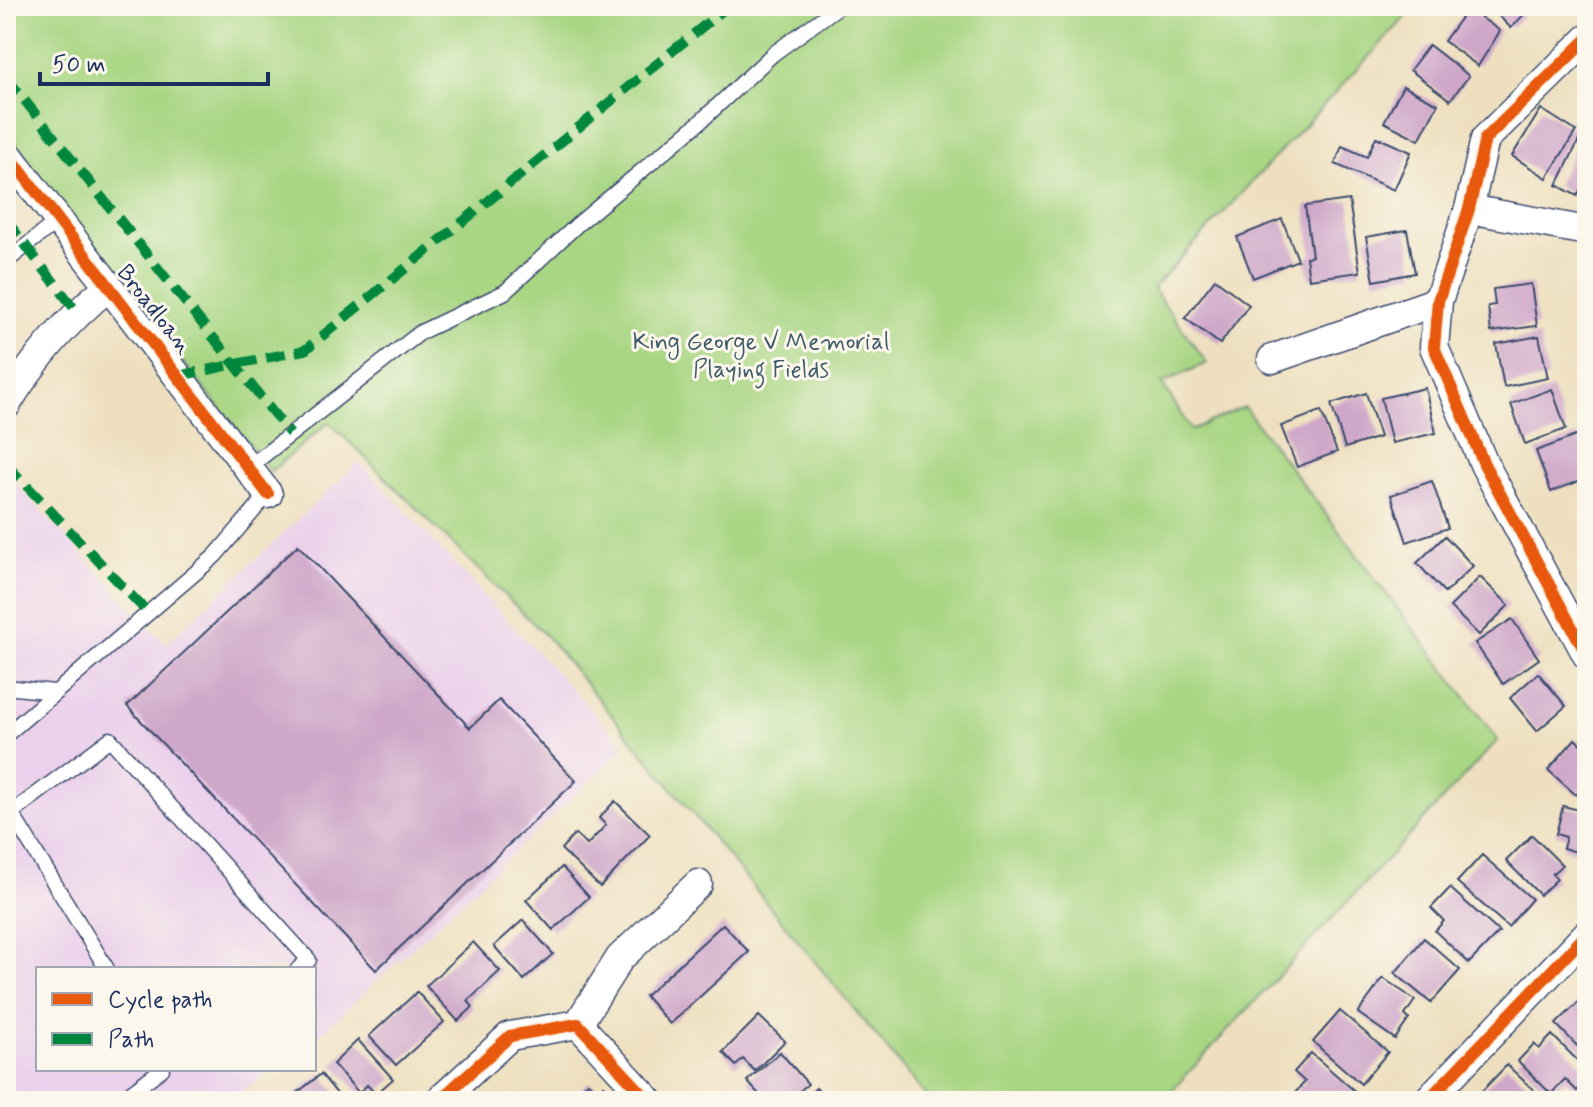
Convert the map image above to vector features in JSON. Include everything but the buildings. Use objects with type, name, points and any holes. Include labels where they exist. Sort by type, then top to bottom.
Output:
[{"type":"street","points":[[1587,39],[1485,139],[1469,209],[1438,301],[1434,347],[1484,464],[1587,655]]},
{"type":"street","name":"Broadloan","points":[[6,152],[268,494]]},
{"type":"street","points":[[1469,209],[1587,231]]},
{"type":"street","points":[[6,405],[27,371],[77,312],[108,287]]},
{"type":"street","points":[[1272,359],[1438,301]]},
{"type":"street","points":[[439,1101],[510,1036],[578,1024],[620,958],[698,884]]},
{"type":"street","points":[[1427,1101],[1587,934]]},
{"type":"street","points":[[578,1024],[649,1101]]},
{"type":"lane","points":[[249,467],[421,332],[505,292],[773,54],[839,6]]},
{"type":"lane","points":[[6,262],[57,221]]},
{"type":"lane","points":[[6,735],[215,556],[268,494]]},
{"type":"lane","points":[[6,687],[54,692]]},
{"type":"lane","points":[[106,967],[8,812],[110,739],[309,960],[300,967]]},
{"type":"lane","points":[[119,1101],[159,1071]]},
{"type":"shaded area","points":[[359,462],[626,747],[316,1038],[316,967],[36,967],[36,1071],[271,1071],[228,1101],[6,1101],[6,473],[166,644]]},
{"type":"green space","name":"King George V Memorial Playing Fields","points":[[6,6],[1416,6],[1153,288],[1207,363],[1162,383],[1191,430],[1244,407],[1498,740],[1162,1101],[930,1101],[548,638],[329,422],[271,471],[120,285],[6,133]]},
{"type":"marked path","points":[[178,376],[305,350],[728,6]]},
{"type":"marked path","points":[[6,77],[290,434]]},
{"type":"marked path","points":[[6,220],[77,312]]},
{"type":"marked path","points":[[6,464],[148,613]]},
{"type":"cycle path","points":[[1587,39],[1485,139],[1469,209],[1438,301],[1434,347],[1484,464],[1587,655]]},
{"type":"cycle path","points":[[6,152],[268,494]]},
{"type":"cycle path","points":[[1427,1101],[1587,934]]},
{"type":"cycle path","points":[[439,1101],[510,1036],[578,1024],[649,1101]]}]
